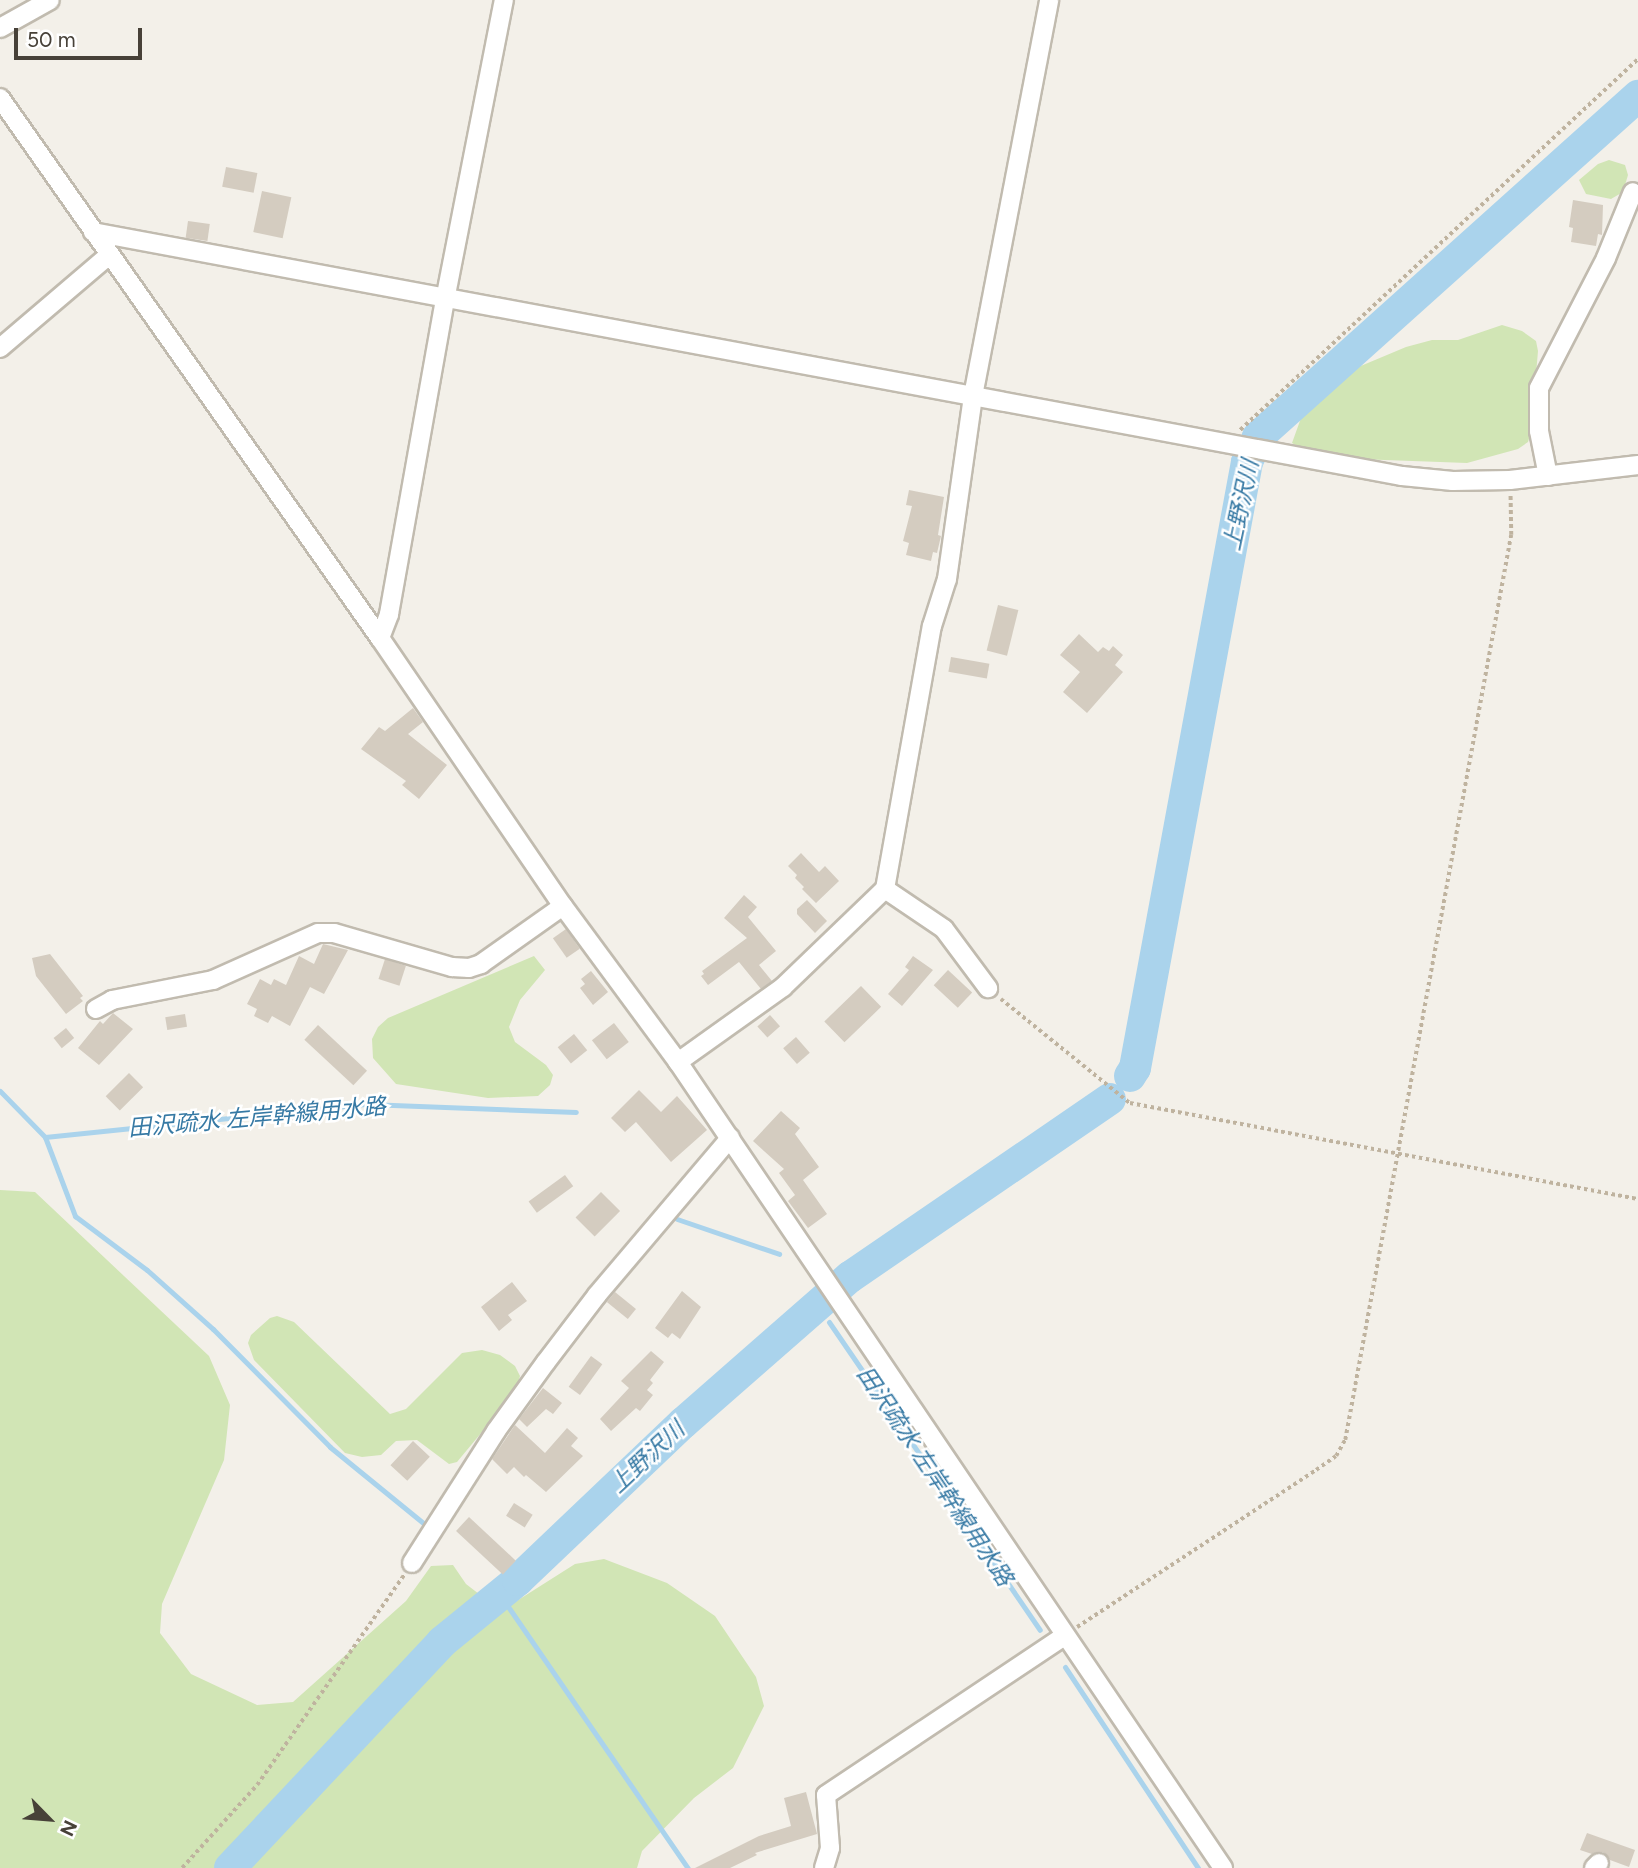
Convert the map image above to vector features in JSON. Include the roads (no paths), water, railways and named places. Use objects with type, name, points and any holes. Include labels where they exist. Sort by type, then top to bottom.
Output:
[{"type":"street","points":[[0,29],[50,0]]},
{"type":"street","points":[[380,638],[389,614],[445,300],[504,0]]},
{"type":"street","points":[[678,1062],[783,986],[885,890],[932,626],[947,579],[973,396],[1049,0]]},
{"type":"street","points":[[0,98],[108,256],[380,638],[563,906],[678,1062],[1223,1868]]},
{"type":"street","points":[[1548,476],[1539,431],[1539,388],[1606,258],[1633,192]]},
{"type":"street","points":[[93,232],[445,300],[1402,476],[1453,481],[1510,480],[1638,465]]},
{"type":"street","points":[[0,348],[108,256]]},
{"type":"street","points":[[885,890],[944,929],[988,988]]},
{"type":"street","points":[[96,1009],[113,1000],[213,980],[318,933],[334,933],[452,967],[469,968],[481,964],[563,906]]},
{"type":"street","points":[[412,1563],[496,1432],[546,1362],[597,1295],[730,1138]]},
{"type":"street","points":[[824,1868],[830,1849],[826,1795],[1064,1636]]},
{"type":"waterway","name":"上野沢川","points":[[1130,1076],[1135,1068],[1247,462],[1258,437],[1638,96]]},
{"type":"waterway","points":[[0,1091],[45,1137],[75,1216],[147,1270],[213,1329],[330,1447],[428,1527]]},
{"type":"waterway","name":"上野沢川","points":[[230,1868],[442,1642],[518,1580],[683,1423],[850,1277],[1110,1099]]},
{"type":"waterway","name":"田沢疏水 左岸幹線用水路","points":[[45,1137],[367,1104],[576,1112]]},
{"type":"waterway","name":"田沢疏水 左岸幹線用水路","points":[[677,1219],[779,1254]]},
{"type":"waterway","name":"田沢疏水 左岸幹線用水路","points":[[829,1322],[1040,1630]]},
{"type":"waterway","points":[[509,1608],[688,1868]]},
{"type":"waterway","name":"田沢疏水 左岸幹線用水路","points":[[1065,1667],[1198,1868]]}]
